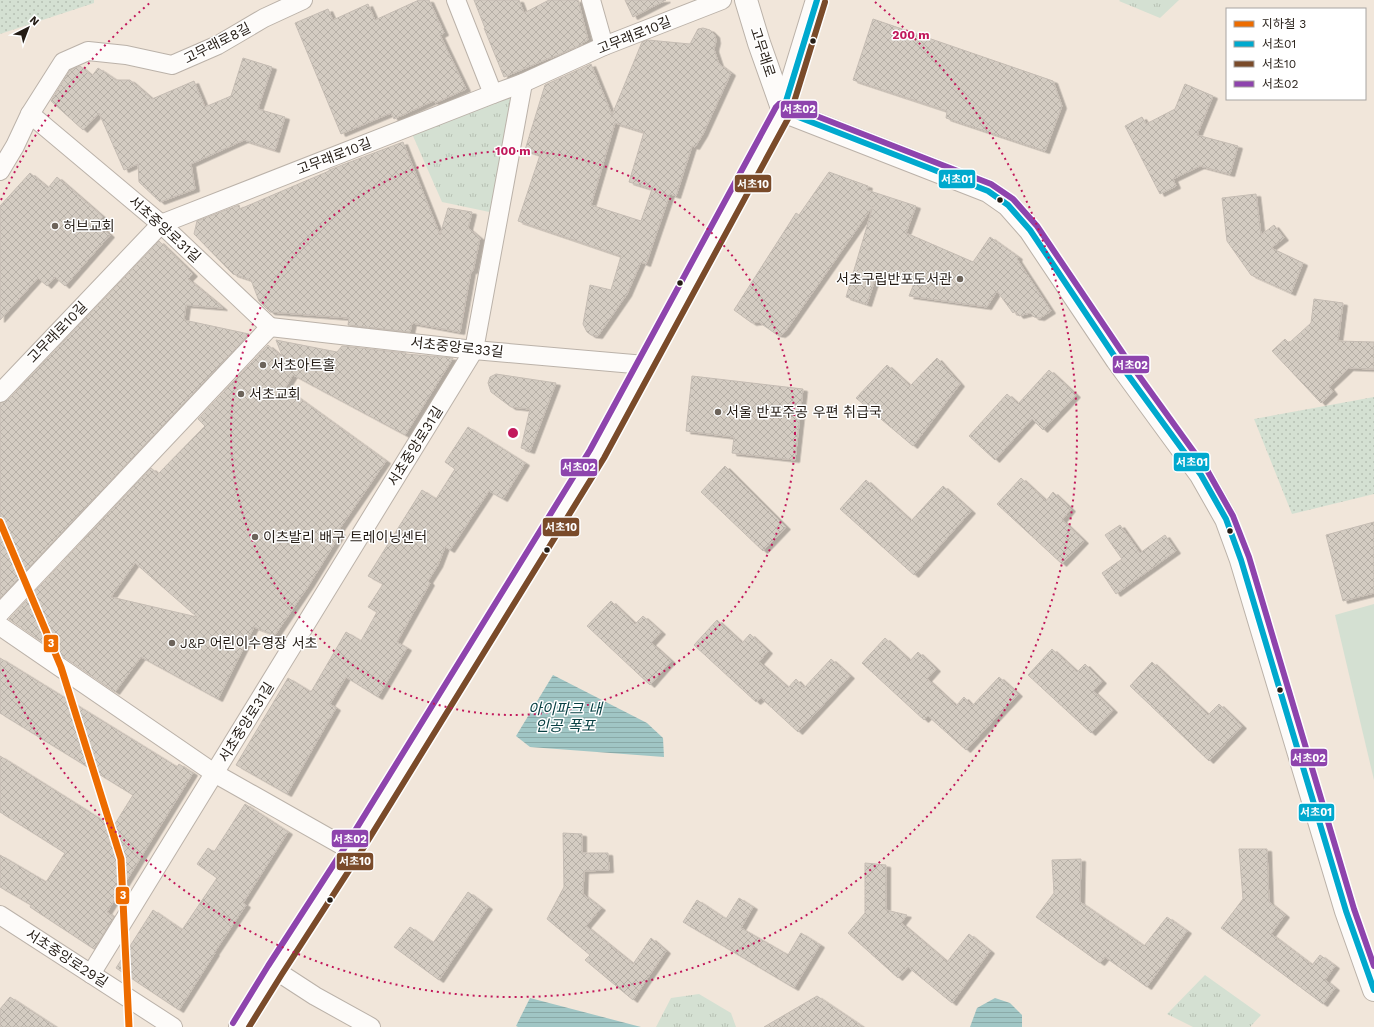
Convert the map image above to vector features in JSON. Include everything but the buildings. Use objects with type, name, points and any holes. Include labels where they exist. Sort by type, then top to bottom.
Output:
[{"type":"street","name":"고무래로8길","points":[[0,171],[15,146],[30,114],[64,62],[88,52],[126,55],[172,65],[218,45],[264,18],[303,0]]},
{"type":"street","points":[[456,0],[493,94]]},
{"type":"street","points":[[591,0],[604,46]]},
{"type":"street","name":"고무래로10길","points":[[0,392],[161,224],[523,83],[604,46],[722,0]]},
{"type":"street","name":"고무래로","points":[[746,0],[759,43],[783,111]]},
{"type":"street","points":[[240,1027],[352,851],[597,454],[783,111],[817,0]]},
{"type":"street","name":"서초중앙로31길","points":[[91,974],[474,350],[523,83]]},
{"type":"street","points":[[783,111],[988,191],[1008,204],[1030,230],[1118,360],[1200,475],[1226,519],[1241,560],[1346,911],[1374,990]]},
{"type":"street","name":"서초중앙로31길","points":[[30,114],[161,224],[270,327]]},
{"type":"street","points":[[0,613],[270,327]]},
{"type":"street","name":"서초중앙로33길","points":[[270,327],[474,350],[645,365]]},
{"type":"street","name":"서초중앙로31길","points":[[0,626],[214,773],[352,851]]},
{"type":"street","name":"서초중앙로29길","points":[[0,915],[173,1027]]},
{"type":"street","points":[[275,970],[315,996],[371,1027]]},
{"type":"green space","points":[[0,0],[94,0],[94,3],[0,34]]},
{"type":"green space","points":[[1179,0],[1160,18],[1119,1]]},
{"type":"green space","points":[[523,83],[499,214],[442,202],[409,127]]},
{"type":"green space","points":[[1374,397],[1374,494],[1292,514],[1254,419]]},
{"type":"green space","points":[[1374,604],[1374,780],[1335,615]]},
{"type":"green space","points":[[1205,975],[1261,1015],[1250,1027],[1193,1027],[1167,1014]]},
{"type":"green space","points":[[699,994],[731,1013],[736,1027],[656,1027],[671,998]]},
{"type":"water","name":"아이파크 내 인공 폭포","points":[[553,675],[647,723],[663,738],[664,757],[530,747],[516,736]]},
{"type":"water","points":[[530,998],[641,1027],[518,1027],[516,1026]]},
{"type":"water","points":[[995,998],[1010,1003],[1022,1015],[1022,1027],[970,1027],[977,1008]]},
{"type":"metro line","name":"3","points":[[0,522],[61,667],[121,859],[129,1027]]},
{"type":"transit line","name":"서초01","points":[[783,111],[817,0]]},
{"type":"transit line","name":"서초10","points":[[249,1027],[359,855],[604,458],[790,115],[825,2]]},
{"type":"transit line","name":"서초02","points":[[233,1023],[345,847],[590,450],[776,107],[783,103],[991,184],[1013,199],[1037,226],[1124,355],[1207,470],[1233,516],[1249,557],[1354,909],[1374,966]]},
{"type":"transit line","name":"서초01","points":[[783,111],[988,191],[1008,205],[1030,230],[1117,360],[1201,475],[1226,519],[1241,560],[1346,911],[1374,990]]},
{"type":"place","name":"허브교회","points":[[55,226]]},
{"type":"place","name":"서초구립반포도서관","points":[[960,279]]},
{"type":"place","name":"서초아트홀","points":[[263,365]]},
{"type":"place","name":"서초교회","points":[[241,394]]},
{"type":"place","name":"서울 반포주공 우편 취급국","points":[[718,412]]},
{"type":"place","name":"이츠발리 배구 트레이닝센터","points":[[255,537]]},
{"type":"place","name":"J&P 어린이수영장 서초","points":[[172,643]]}]
